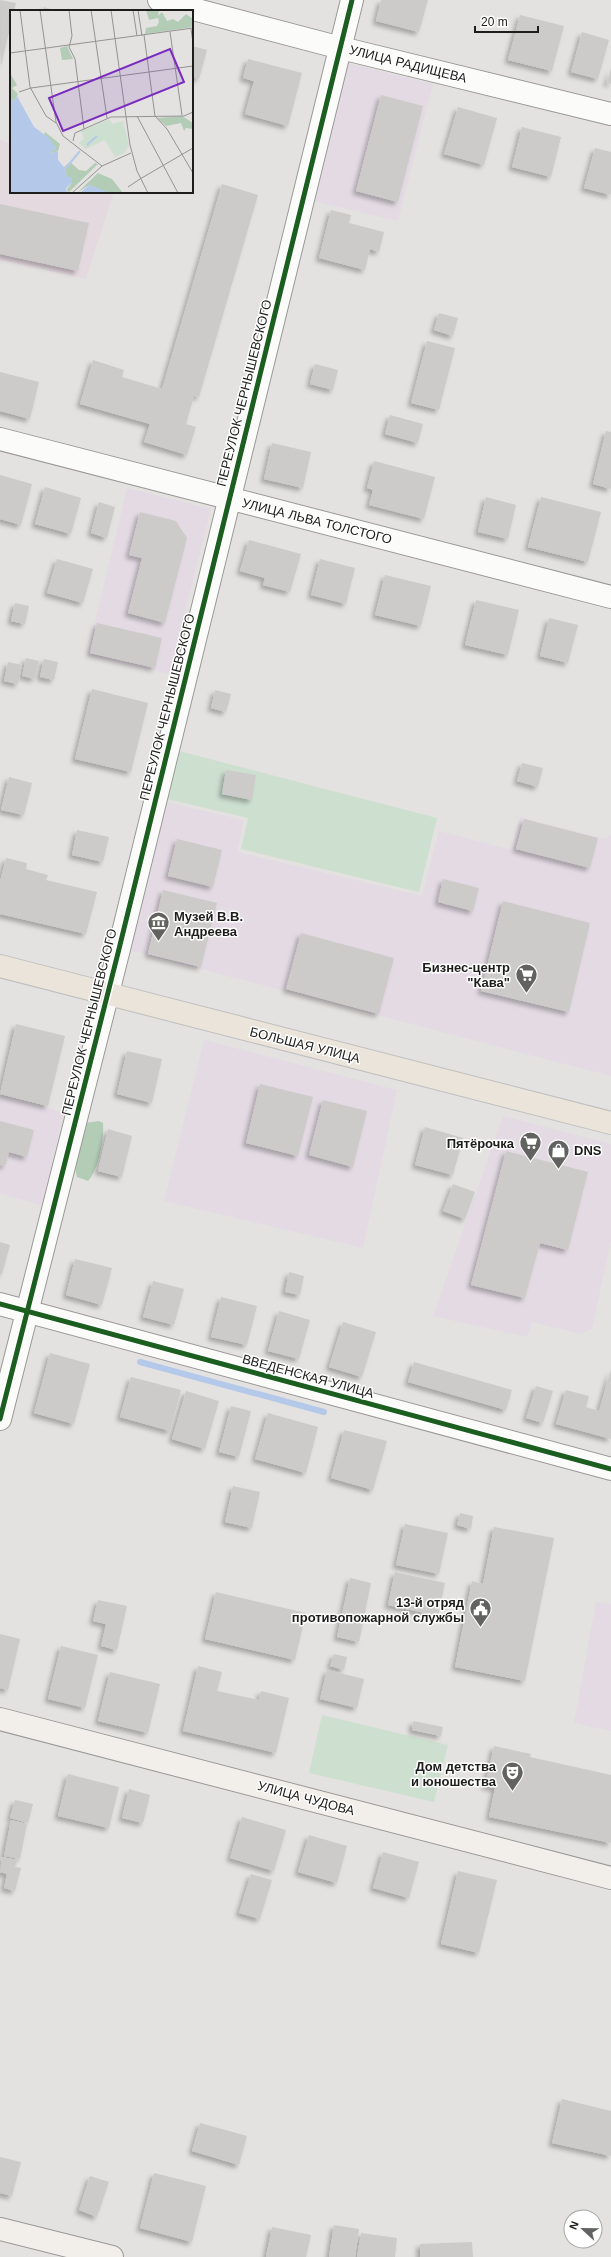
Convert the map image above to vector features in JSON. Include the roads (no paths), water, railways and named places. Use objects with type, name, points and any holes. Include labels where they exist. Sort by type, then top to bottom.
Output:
[{"type":"main road","name":"БОЛЬШАЯ УЛИЦА","points":[[0,966],[611,1123]]},
{"type":"street","name":"УЛИЦА РАДИЩЕВА","points":[[159,0],[341,48],[611,114]]},
{"type":"street","name":"ПЕРЕУЛОК ЧЕРНЫШЕВСКОГО","points":[[0,1419],[28,1312],[352,0]]},
{"type":"street","name":"УЛИЦА ЛЬВА ТОЛСТОГО","points":[[0,438],[611,597]]},
{"type":"street","name":"ВВЕДЕНСКАЯ УЛИЦА","points":[[0,1304],[611,1469]]},
{"type":"street","name":"УЛИЦА ЧУДОВА","points":[[0,1719],[611,1878]]},
{"type":"street","points":[[0,2229],[112,2257]]},
{"type":"waterway","points":[[140,1362],[324,1412]]},
{"type":"place","name":"Музей В.В. Андреева","points":[[159,942]]},
{"type":"place","name":"Бизнес-центр \"Кава\"","points":[[526,994]]},
{"type":"place","name":"Пятёрочка","points":[[530,1162]]},
{"type":"place","name":"DNS","points":[[558,1170]]},
{"type":"place","name":"13-й отряд противопожарной службы","points":[[480,1628]]},
{"type":"place","name":"Дом детства и юношества","points":[[512,1792]]}]
